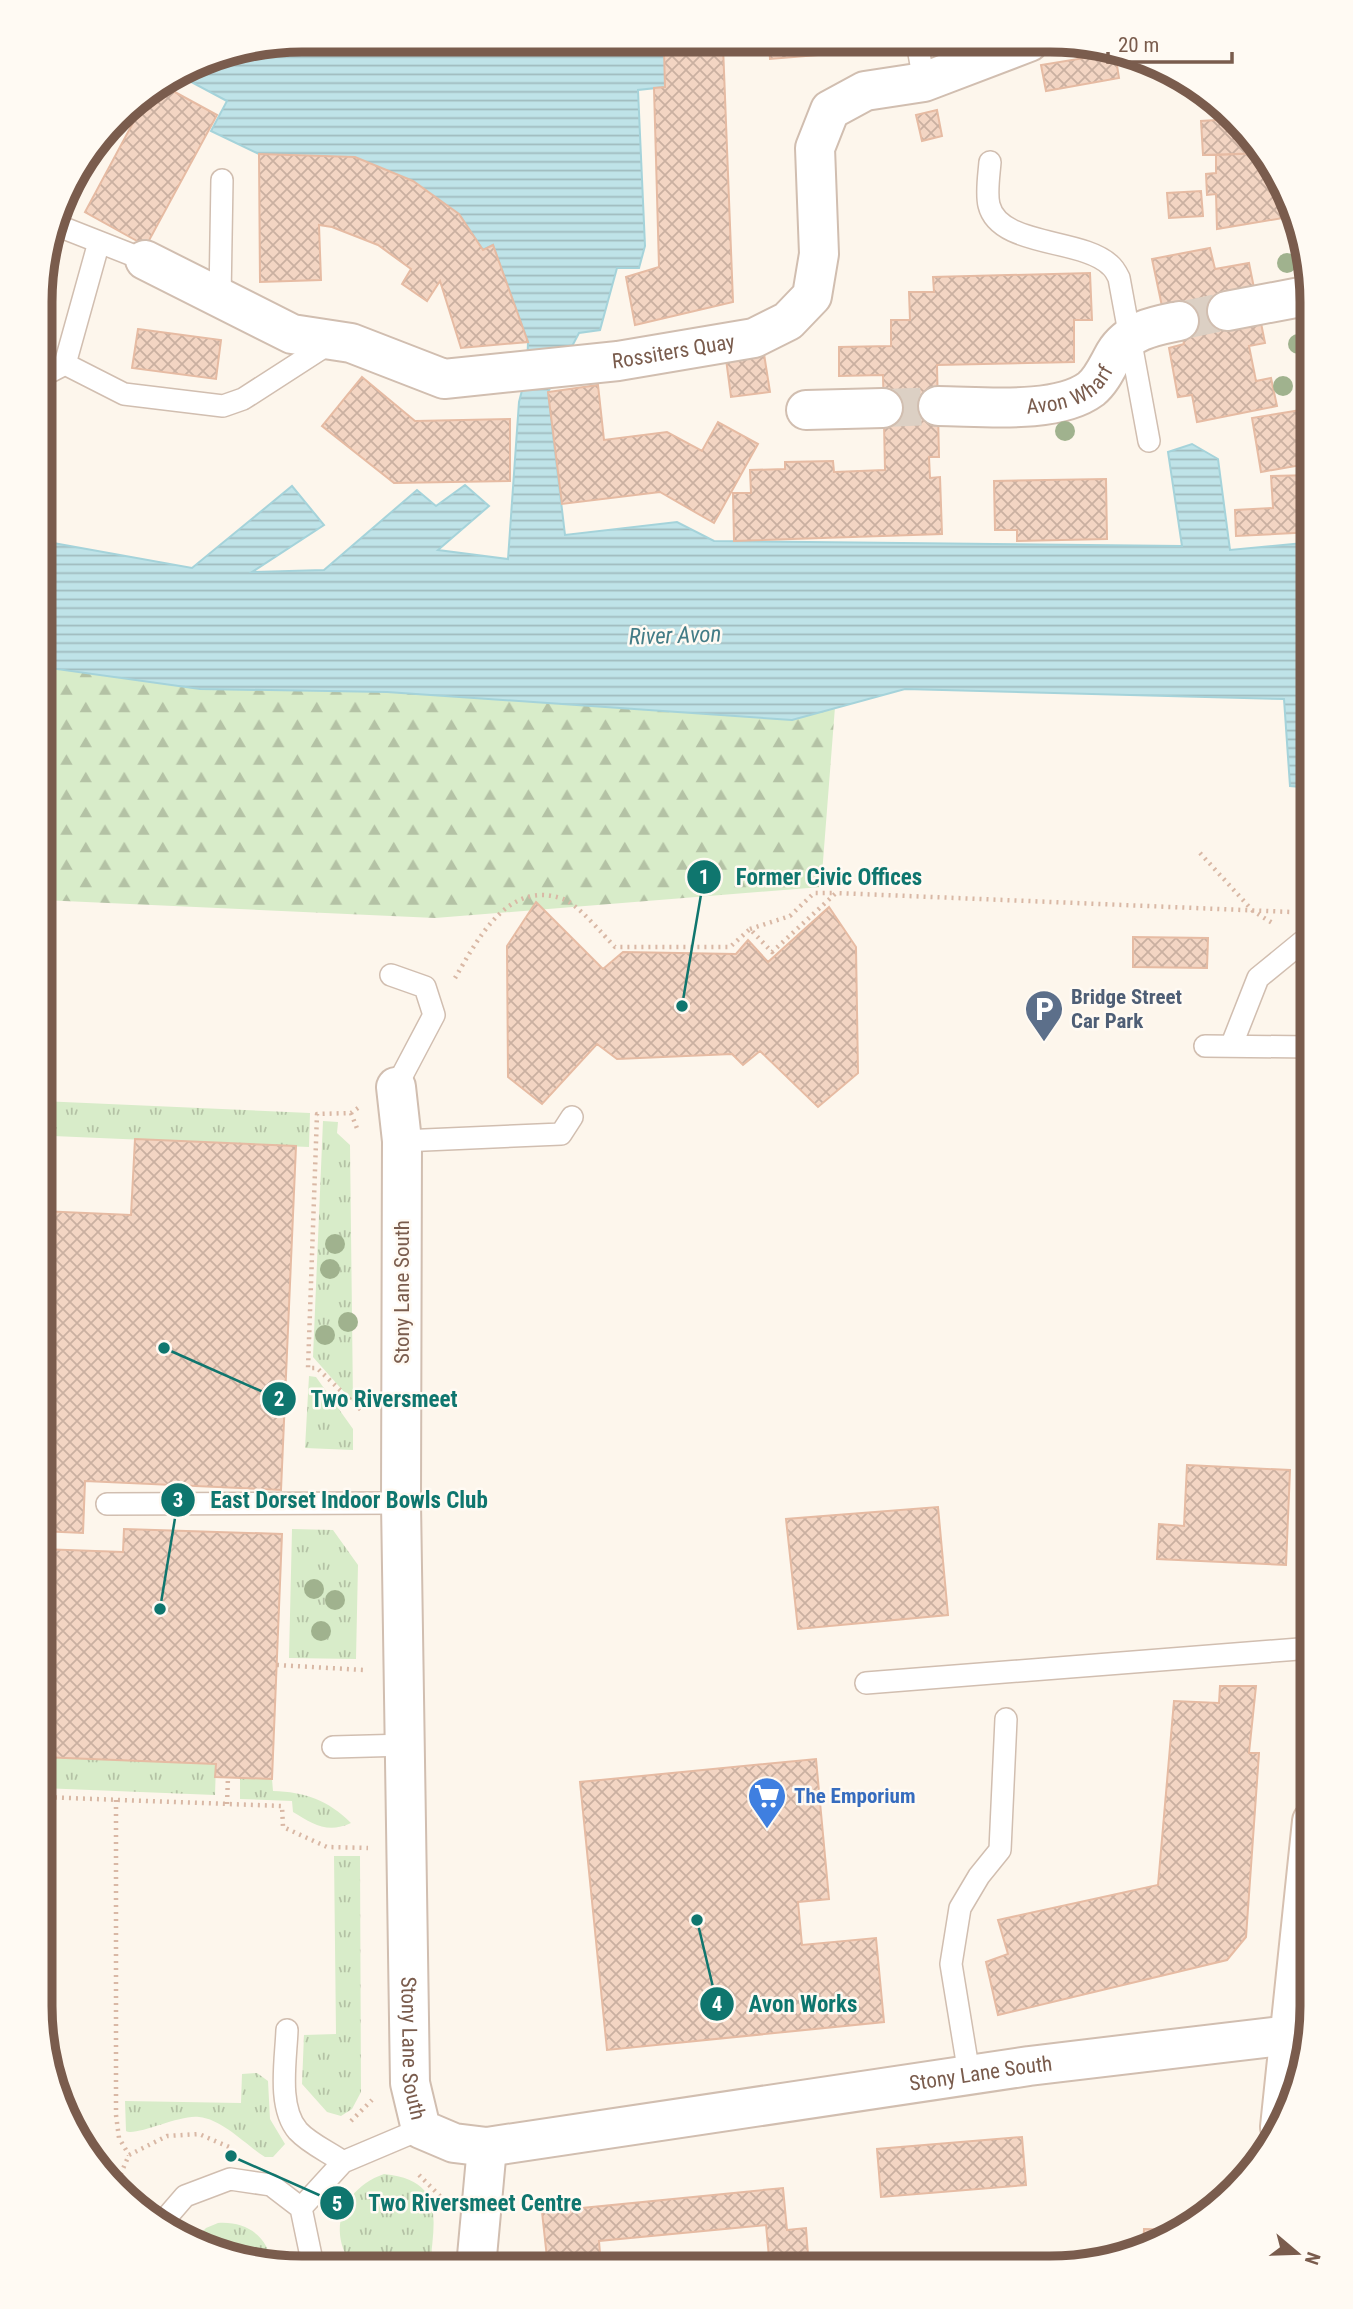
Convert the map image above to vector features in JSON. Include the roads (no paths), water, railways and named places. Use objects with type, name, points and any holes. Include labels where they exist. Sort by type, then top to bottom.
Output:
[{"type":"street","name":"Rossiters Quay","points":[[145,260],[292,334],[351,343],[444,379],[545,369],[754,338],[788,321],[812,296],[819,254],[815,148],[830,110],[865,91],[924,82],[1003,52]]},
{"type":"street","points":[[1227,311],[1300,297]]},
{"type":"street","name":"Avon Wharf","points":[[938,407],[1054,404],[1073,398],[1092,388],[1129,336],[1145,328],[1180,321]]},
{"type":"street","points":[[806,410],[883,408]]},
{"type":"street","name":"Stony Lane South","points":[[396,1087],[402,1141],[401,1503],[407,1745],[410,2083],[421,2129],[454,2143],[487,2147],[969,2074],[1299,2034]]},
{"type":"street","points":[[1292,2073],[1297,2048]]},
{"type":"street","points":[[477,2256],[487,2147]]},
{"type":"lane","points":[[919,52],[924,82]]},
{"type":"lane","points":[[990,162],[989,204],[996,221],[1018,233],[1095,256],[1110,265],[1119,278],[1149,441]]},
{"type":"lane","points":[[220,298],[222,180]]},
{"type":"lane","points":[[64,228],[145,260]]},
{"type":"lane","points":[[52,371],[65,365],[99,242]]},
{"type":"lane","points":[[65,365],[124,394],[223,406],[243,399],[335,340]]},
{"type":"lane","points":[[1232,1044],[1258,978],[1300,949]]},
{"type":"lane","points":[[391,975],[425,987],[434,1016],[396,1087]]},
{"type":"lane","points":[[1205,1046],[1232,1044],[1300,1047]]},
{"type":"lane","points":[[402,1141],[561,1134],[572,1117]]},
{"type":"lane","points":[[107,1504],[401,1503]]},
{"type":"lane","points":[[866,1683],[1300,1649]]},
{"type":"lane","points":[[969,2074],[951,1964],[960,1908],[1000,1850],[1006,1719]]},
{"type":"lane","points":[[333,1747],[407,1745]]},
{"type":"lane","points":[[286,2030],[286,2092],[292,2122],[304,2137],[343,2162]]},
{"type":"lane","points":[[301,2208],[343,2162],[421,2129]]},
{"type":"lane","points":[[167,2217],[185,2196],[230,2179],[271,2185],[301,2208],[311,2256]]},
{"type":"water","name":"River Avon","points":[[286,53],[665,53],[665,87],[638,90],[645,246],[639,268],[617,268],[600,330],[579,333],[548,392],[565,535],[677,522],[714,541],[1182,546],[1168,452],[1192,444],[1218,459],[1230,550],[1300,543],[1300,787],[1290,786],[1284,699],[905,689],[792,720],[387,692],[200,689],[52,668],[52,543],[192,568],[292,486],[324,525],[252,572],[324,570],[417,490],[436,506],[465,485],[489,506],[438,550],[508,559],[519,402],[527,371],[528,342],[493,245],[483,250],[459,214],[259,154],[211,131],[227,101],[188,80],[237,61]]},
{"type":"tunnel","points":[[1179,321],[1227,311]]},
{"type":"tunnel","points":[[883,408],[938,406]]},
{"type":"place","name":"Former Civic Offices","points":[[682,1006]]},
{"type":"place","name":"Bridge Street Car Park","points":[[1044,1043]]},
{"type":"place","name":"Two Riversmeet","points":[[164,1348]]},
{"type":"place","name":"East Dorset Indoor Bowls Club","points":[[160,1609]]},
{"type":"place","name":"The Emporium","points":[[767,1830]]},
{"type":"place","name":"Avon Works","points":[[697,1920]]},
{"type":"place","name":"Two Riversmeet Centre","points":[[231,2156]]}]
